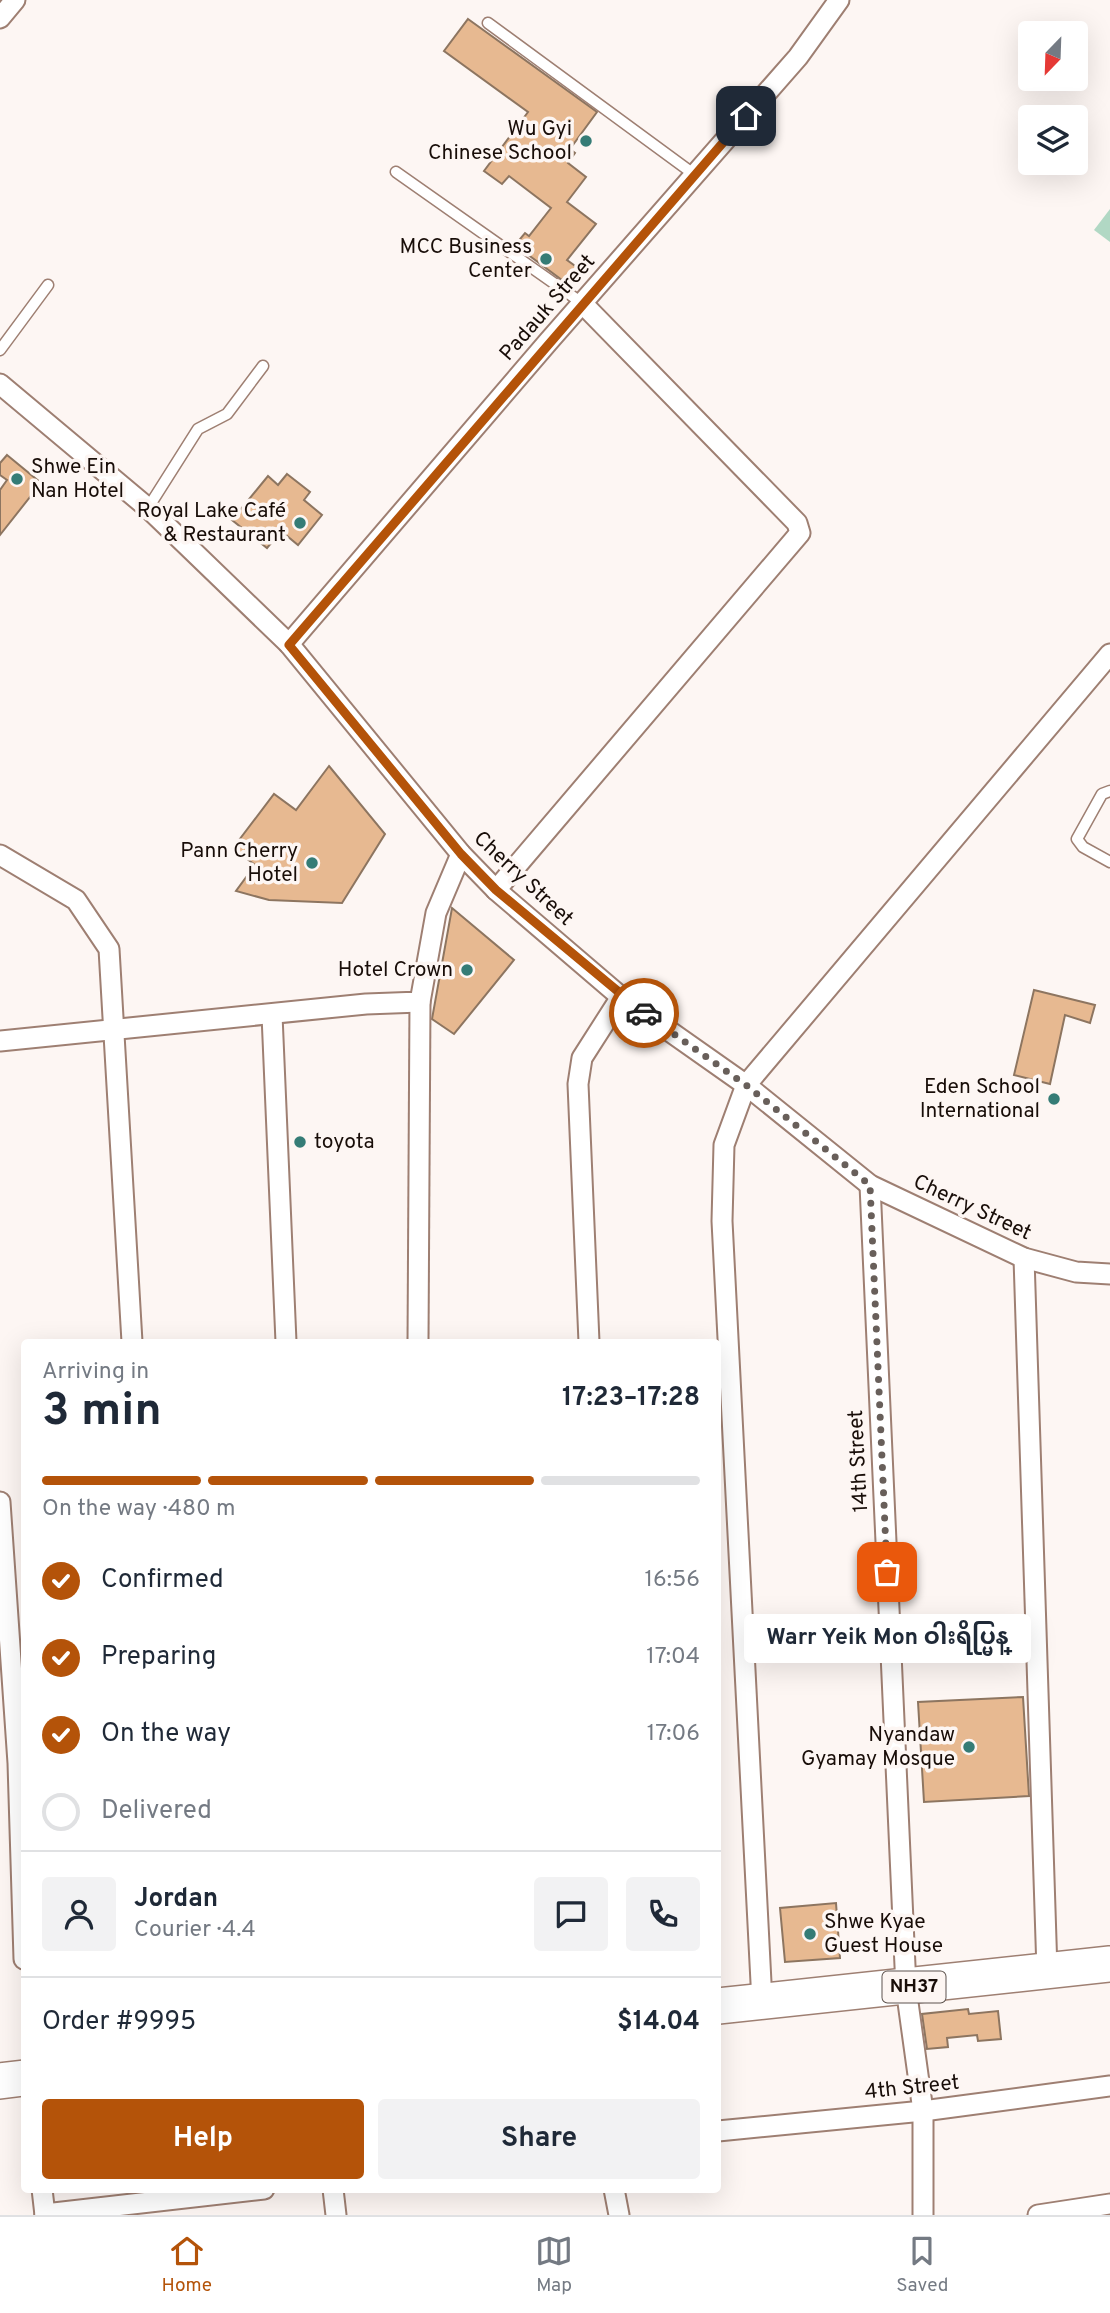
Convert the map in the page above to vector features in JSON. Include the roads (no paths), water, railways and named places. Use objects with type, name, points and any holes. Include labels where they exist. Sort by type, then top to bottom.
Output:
[{"type":"highway","name":"NH37","points":[[721,2006],[1110,1964]]},
{"type":"highway","points":[[0,2081],[21,2078]]},
{"type":"street","points":[[0,18],[15,0]]},
{"type":"street","name":"Padauk Street","points":[[289,645],[582,303],[798,57],[839,0]]},
{"type":"street","points":[[496,890],[800,533],[797,523],[582,303]]},
{"type":"street","name":"Cherry Street","points":[[0,384],[148,508],[289,645],[461,854],[496,890],[621,997],[746,1085],[870,1185],[1024,1258],[1076,1272],[1110,1274]]},
{"type":"street","points":[[762,2002],[722,1221],[724,1146],[746,1085],[1110,654]]},
{"type":"street","points":[[418,1339],[420,1002],[436,913],[461,854]]},
{"type":"street","points":[[0,855],[76,900],[109,949],[132,1339]]},
{"type":"street","points":[[589,1339],[578,1084],[582,1058],[621,997]]},
{"type":"street","points":[[0,1041],[272,1015],[366,1003],[420,1002]]},
{"type":"street","points":[[272,1015],[286,1339]]},
{"type":"street","name":"14th Street","points":[[870,1185],[906,1987],[923,2111],[923,2215]]},
{"type":"street","points":[[1024,1258],[1047,1971]]},
{"type":"street","points":[[0,1502],[9,1764],[21,1920]]},
{"type":"street","name":"4th Street","points":[[721,2130],[923,2111],[1110,2086]]},
{"type":"street","points":[[42,2193],[45,2214],[229,2193]]},
{"type":"street","points":[[334,2193],[336,2215]]},
{"type":"street","points":[[615,2193],[619,2215]]},
{"type":"street","points":[[1038,2215],[1110,2204]]},
{"type":"lane","points":[[488,23],[695,175]]},
{"type":"lane","points":[[396,172],[582,303]]},
{"type":"lane","points":[[0,350],[48,285]]},
{"type":"lane","points":[[148,508],[198,429],[227,414],[263,366]]},
{"type":"lane","points":[[1110,791],[1102,794],[1077,839],[1083,847],[1110,862]]},
{"type":"place","name":"Wu Gyi Chinese School","points":[[586,141]]},
{"type":"place","name":"MCC Business Center","points":[[546,259]]},
{"type":"place","name":"Shwe Ein Nan Hotel","points":[[17,479]]},
{"type":"place","name":"Royal Lake Café & Restaurant","points":[[300,523]]},
{"type":"place","name":"Pann Cherry Hotel","points":[[312,863]]},
{"type":"place","name":"Hotel Crown","points":[[467,970]]},
{"type":"place","name":"Eden School International","points":[[1054,1099]]},
{"type":"place","name":"toyota","points":[[300,1142]]},
{"type":"place","name":"Warr Yeik Mon ဝါးရိပ္မြန္","points":[[887,1572]]},
{"type":"place","name":"Nyandaw Gyamay Mosque","points":[[969,1747]]},
{"type":"place","name":"Shwe Kyae Guest House","points":[[810,1934]]}]
